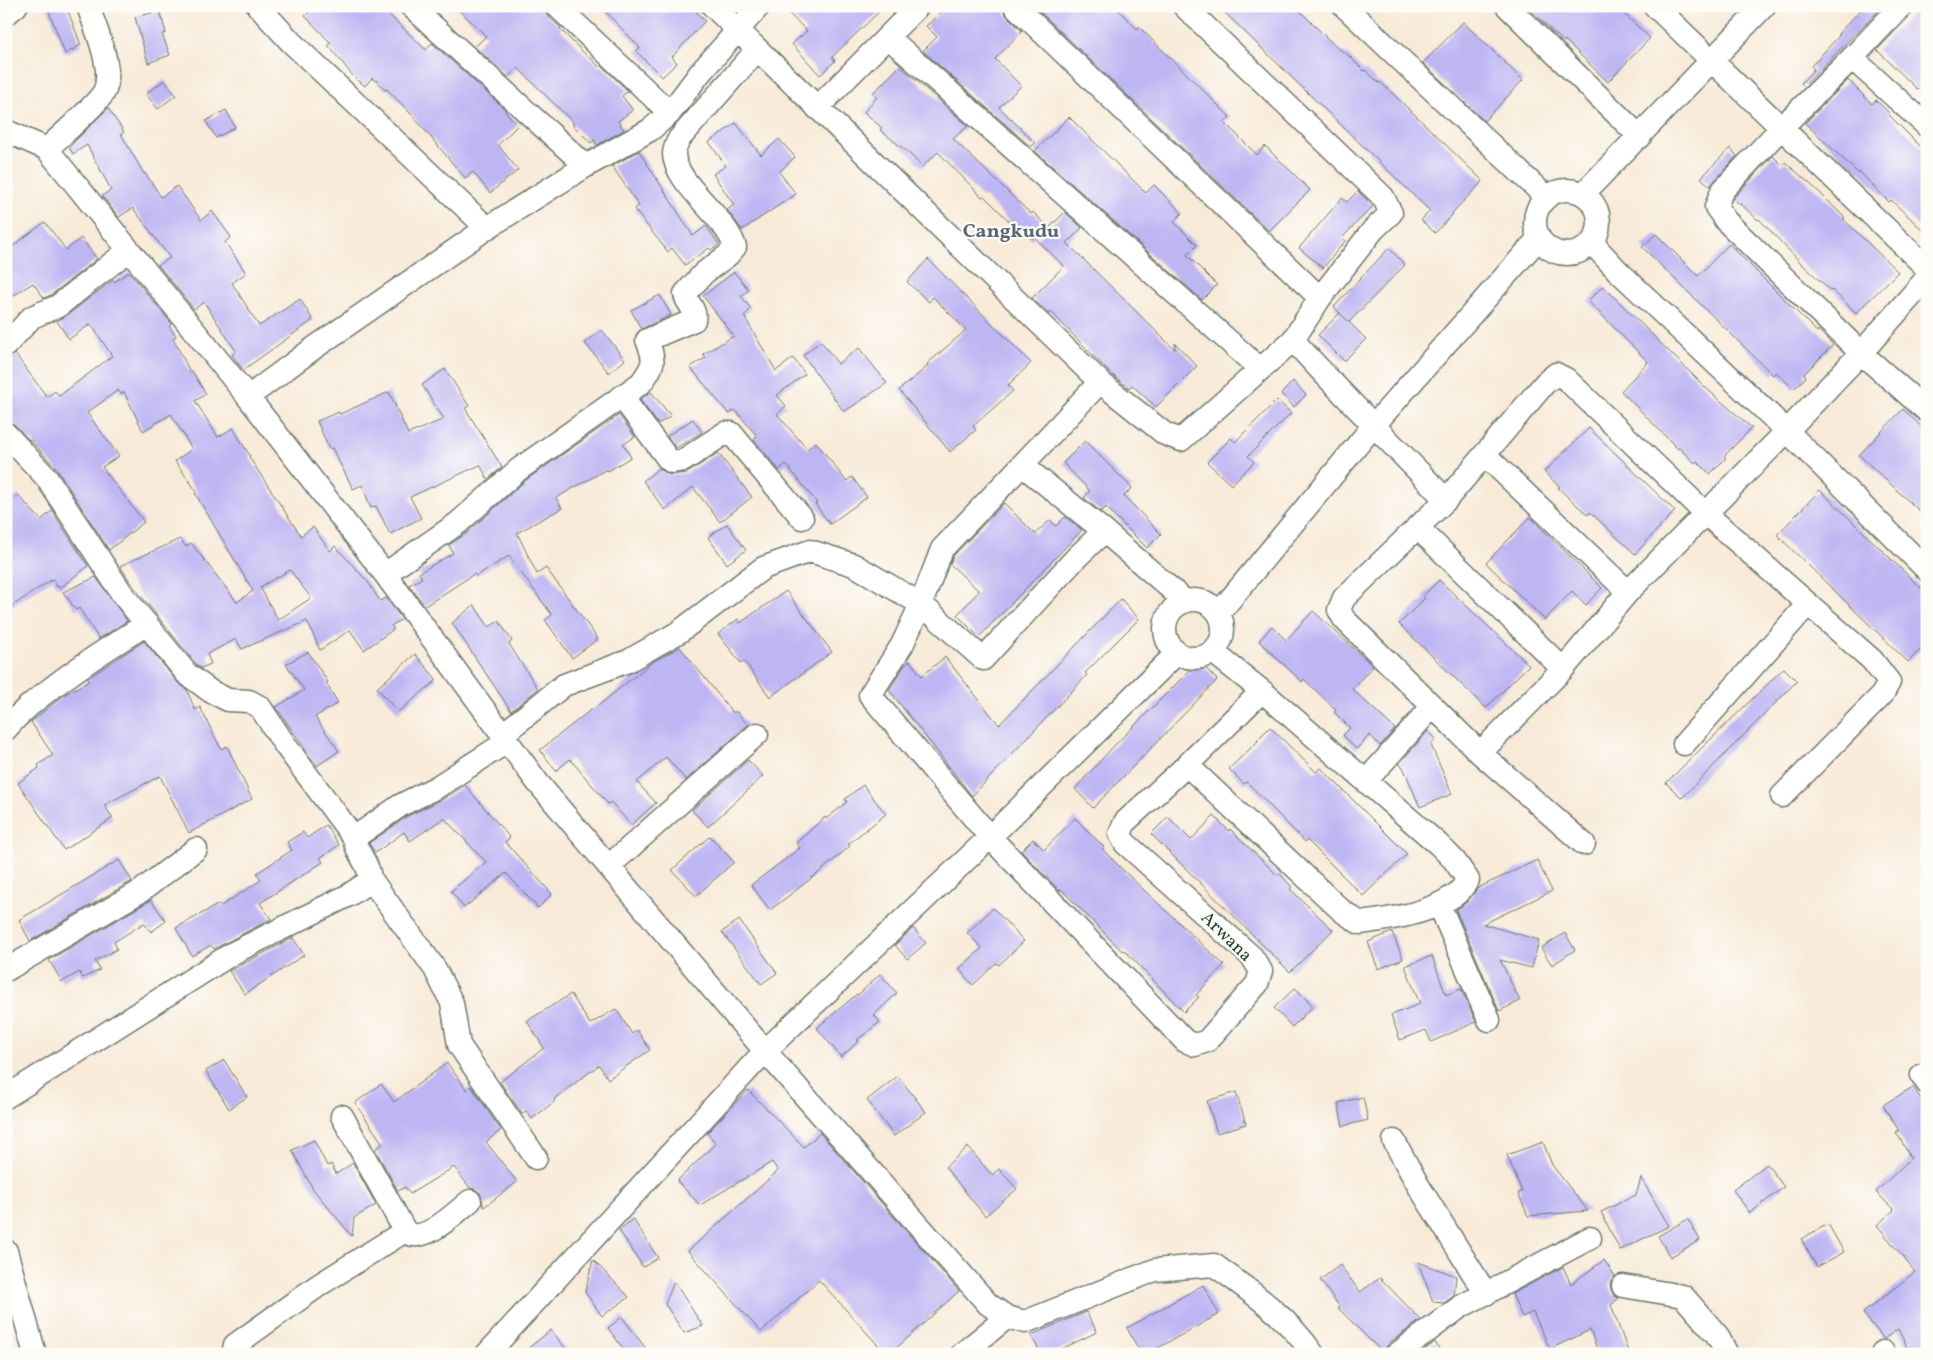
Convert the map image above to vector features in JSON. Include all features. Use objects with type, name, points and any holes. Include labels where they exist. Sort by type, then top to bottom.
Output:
[{"type":"street","points":[[6,14],[16,6]]},
{"type":"street","points":[[46,149],[104,91],[107,72],[103,50],[88,6]]},
{"type":"street","points":[[258,6],[291,42],[487,228]]},
{"type":"street","points":[[410,6],[586,166]]},
{"type":"street","points":[[557,6],[670,113]]},
{"type":"street","points":[[713,6],[1100,382],[1165,434],[1180,440],[1293,340],[1320,298],[1373,230],[1391,213],[1383,196],[1184,6]]},
{"type":"street","points":[[248,398],[322,342],[487,228],[586,166],[650,130],[670,113],[700,73],[759,6]]},
{"type":"street","points":[[817,108],[918,6]]},
{"type":"street","points":[[1014,6],[1320,298]]},
{"type":"street","points":[[1344,6],[1546,197]]},
{"type":"street","points":[[1507,6],[1640,137]]},
{"type":"street","points":[[1655,6],[1927,268]]},
{"type":"street","points":[[1583,194],[1640,137],[1764,6]]},
{"type":"street","points":[[1901,6],[1722,191],[1716,207],[1726,221],[1862,353],[1927,410]]},
{"type":"street","points":[[888,37],[1260,369]]},
{"type":"street","points":[[385,574],[458,523],[518,470],[641,383],[651,368],[653,354],[647,340],[694,320],[694,312],[685,294],[704,273],[728,255],[735,247],[729,234],[679,171],[674,154],[679,139],[757,50]]},
{"type":"street","points":[[1852,58],[1927,126]]},
{"type":"street","points":[[6,131],[46,149],[248,398],[385,574],[538,783],[766,1051],[988,1304],[1007,1317],[1025,1322],[1155,1270],[1214,1265],[1264,1300],[1302,1338],[1313,1354]]},
{"type":"street","points":[[1562,190],[1583,194],[1595,204],[1601,225],[1592,244],[1577,254],[1558,254],[1538,239],[1535,228],[1536,211],[1546,197],[1562,190]]},
{"type":"street","points":[[1219,613],[1374,425],[1538,239]]},
{"type":"street","points":[[1592,244],[1617,270],[1788,431],[1927,570]]},
{"type":"street","points":[[6,345],[32,317],[58,306],[129,250]]},
{"type":"street","points":[[1480,753],[1562,670],[1628,592],[1788,431],[1862,353],[1927,278]]},
{"type":"street","points":[[1293,340],[1336,388],[1446,500]]},
{"type":"street","points":[[1584,844],[1480,753],[1344,618],[1339,610],[1344,598],[1446,500],[1545,383],[1556,374],[1566,379],[1706,514],[1872,660],[1889,682],[1882,695],[1782,796]]},
{"type":"street","points":[[990,837],[870,695],[902,645],[921,604],[942,549],[1100,382]]},
{"type":"street","points":[[622,397],[668,460],[672,462],[684,460],[725,433],[731,433],[802,518]]},
{"type":"street","points":[[6,434],[46,477],[123,595],[187,674],[228,700],[249,701],[260,707],[354,838],[356,848],[368,867],[370,878],[435,969],[452,1002],[459,1045],[536,1158]]},
{"type":"street","points":[[1486,455],[1628,592]]},
{"type":"street","points":[[1022,465],[1104,531],[1185,601]]},
{"type":"street","points":[[1417,526],[1562,670]]},
{"type":"street","points":[[354,838],[401,805],[437,787],[505,738],[564,685],[628,661],[680,632],[763,568],[810,551],[854,565],[921,604],[983,659],[1075,559],[1104,531]]},
{"type":"street","points":[[1198,600],[1210,604],[1219,613],[1223,634],[1213,652],[1195,659],[1177,653],[1167,640],[1165,624],[1172,610],[1185,601],[1198,600]]},
{"type":"street","points":[[1684,744],[1808,604]]},
{"type":"street","points":[[6,729],[26,708],[65,678],[96,655],[146,624]]},
{"type":"street","points":[[1187,765],[1342,911],[1360,923],[1423,910],[1439,904],[1456,894],[1468,880],[1444,849],[1262,691],[1213,652]]},
{"type":"street","points":[[487,1354],[766,1051],[990,837],[1177,653]]},
{"type":"street","name":"Arwana","points":[[990,837],[1185,1041],[1195,1045],[1207,1041],[1258,984],[1261,971],[1252,957],[1125,843],[1120,834],[1125,822],[1187,765],[1262,691]]},
{"type":"street","points":[[1366,781],[1432,706]]},
{"type":"street","points":[[609,866],[757,734]]},
{"type":"street","points":[[6,970],[141,891],[196,849]]},
{"type":"street","points":[[6,1097],[233,953],[349,895],[370,878]]},
{"type":"street","points":[[1439,904],[1489,1020]]},
{"type":"street","points":[[342,1116],[405,1230],[409,1234],[416,1236],[429,1232],[470,1201]]},
{"type":"street","points":[[1394,1142],[1418,1185],[1486,1294]]},
{"type":"street","points":[[233,1354],[235,1345],[319,1285],[405,1230]]},
{"type":"street","points":[[1397,1354],[1445,1317],[1590,1238]]},
{"type":"street","points":[[6,1251],[35,1354]]},
{"type":"street","points":[[1623,1286],[1682,1296],[1717,1335],[1727,1354]]},
{"type":"street","points":[[962,1354],[1007,1317]]},
{"type":"building","points":[[47,6],[66,6],[81,45],[65,54]]},
{"type":"building","points":[[314,6],[380,6],[426,50],[432,43],[506,110],[518,125],[498,145],[518,170],[490,193],[473,172],[465,178],[413,116],[387,89],[385,90],[372,78],[365,86],[353,76],[328,45],[331,43],[305,16]]},
{"type":"building","points":[[455,6],[542,6],[548,16],[589,58],[599,67],[601,65],[628,91],[622,96],[633,110],[618,121],[624,130],[597,145],[594,140],[591,143],[572,124],[574,123],[518,68],[508,77],[475,47],[486,36]]},
{"type":"building","points":[[600,6],[691,6],[705,21],[672,57],[677,63],[662,77],[636,51],[640,48]]},
{"type":"building","points":[[781,6],[885,6],[832,57],[835,61],[820,75],[792,44],[807,31]]},
{"type":"building","points":[[948,6],[1002,6],[1006,15],[1022,31],[995,59],[1021,86],[999,107],[1035,143],[1031,147],[923,51],[937,37],[926,26]]},
{"type":"building","points":[[1034,6],[1115,6],[1137,29],[1139,27],[1230,117],[1224,122],[1257,155],[1265,146],[1310,190],[1269,231]]},
{"type":"building","points":[[1218,6],[1295,6],[1330,41],[1345,52],[1364,71],[1380,82],[1483,181],[1435,233],[1421,220],[1430,211]]},
{"type":"building","points":[[1526,6],[1616,6],[1650,38],[1608,82],[1565,40],[1564,42]]},
{"type":"building","points":[[1864,6],[1883,6],[1804,86],[1801,83],[1814,69],[1811,66]]},
{"type":"building","points":[[1914,6],[1927,18],[1927,81],[1918,90],[1877,50],[1911,15]]},
{"type":"building","points":[[160,11],[166,33],[162,34],[170,55],[148,63],[135,17]]},
{"type":"building","points":[[1463,22],[1523,80],[1484,121],[1423,63]]},
{"type":"building","points":[[900,66],[968,126],[953,139],[1031,214],[1033,212],[1046,225],[1032,239],[1017,225],[1015,227],[984,196],[982,197],[938,152],[922,167],[910,154],[880,130],[882,128],[864,112],[877,97],[873,93]]},
{"type":"building","points":[[164,80],[176,95],[158,109],[146,94]]},
{"type":"building","points":[[1848,80],[1872,104],[1876,100],[1927,153],[1927,234],[1891,200],[1889,202],[1860,172],[1858,173],[1805,123]]},
{"type":"building","points":[[108,108],[124,132],[121,134],[144,174],[161,197],[177,186],[201,220],[212,211],[231,237],[225,242],[246,273],[232,283],[259,326],[300,299],[313,320],[243,370],[232,355],[236,351],[204,302],[194,309],[158,265],[170,258],[133,208],[119,217],[102,196],[111,190],[87,145],[73,154],[69,147]]},
{"type":"building","points":[[226,110],[235,127],[216,138],[206,121]]},
{"type":"building","points":[[1069,117],[1146,193],[1154,185],[1182,213],[1174,222],[1197,245],[1187,255],[1217,285],[1202,300],[1035,151]]},
{"type":"building","points":[[736,123],[761,155],[779,139],[795,157],[779,172],[796,194],[742,230],[727,210],[734,205],[713,174],[726,166],[709,142]]},
{"type":"building","points":[[1730,148],[1737,156],[1710,186],[1701,178]]},
{"type":"building","points":[[639,151],[693,236],[706,226],[719,244],[711,250],[709,248],[685,265],[672,248],[668,252],[634,209],[639,206],[612,166]]},
{"type":"building","points":[[1773,156],[1782,165],[1785,162],[1817,190],[1845,218],[1843,219],[1898,272],[1856,313],[1803,265],[1759,219],[1733,198]]},
{"type":"building","points":[[1358,191],[1373,206],[1342,238],[1345,241],[1323,268],[1299,248],[1342,198],[1347,202]]},
{"type":"building","points":[[1065,212],[1082,228],[1067,243],[1175,350],[1175,343],[1197,366],[1156,407],[1132,385],[1129,388],[1109,372],[1051,312],[1049,314],[1032,298],[1064,266],[1037,240]]},
{"type":"building","points":[[45,222],[66,250],[81,238],[97,259],[51,295],[44,298],[33,283],[6,300],[6,251]]},
{"type":"building","points":[[1656,234],[1698,276],[1729,244],[1817,332],[1818,330],[1833,345],[1804,374],[1806,377],[1794,389],[1776,372],[1773,375],[1642,247]]},
{"type":"building","points":[[1389,248],[1405,265],[1349,322],[1334,307]]},
{"type":"building","points":[[928,259],[1031,363],[1008,385],[1013,391],[973,426],[976,430],[950,452],[899,390],[966,330],[933,297],[929,302],[907,282]]},
{"type":"building","points":[[129,272],[172,324],[169,326],[176,336],[173,338],[190,372],[192,371],[206,394],[195,401],[218,437],[233,428],[249,457],[301,536],[313,527],[330,551],[335,546],[368,582],[380,601],[386,598],[402,619],[391,626],[394,629],[364,650],[350,630],[320,650],[307,621],[242,649],[236,639],[207,654],[211,664],[201,668],[196,664],[134,587],[120,566],[180,539],[186,547],[191,543],[237,602],[253,591],[195,493],[197,492],[175,461],[192,449],[171,414],[143,431],[124,392],[121,394],[118,390],[87,413],[119,456],[102,467],[144,522],[109,550],[56,468],[30,439],[15,425],[6,421],[6,358],[15,354],[47,397],[55,391],[59,396],[112,356],[91,324],[69,339],[57,321],[113,280],[114,282]],"holes":[[[290,570],[311,598],[278,620],[260,587]]]},
{"type":"building","points":[[734,272],[749,290],[741,296],[751,309],[744,316],[776,371],[793,358],[805,374],[777,395],[786,406],[777,414],[807,449],[816,442],[846,481],[852,477],[867,497],[830,524],[815,504],[817,503],[786,464],[779,470],[754,440],[757,436],[735,410],[729,414],[690,367],[706,358],[703,354],[734,336],[703,296]]},
{"type":"building","points":[[1603,286],[1707,389],[1752,428],[1724,456],[1726,458],[1710,474],[1697,461],[1695,463],[1678,449],[1621,391],[1648,362],[1588,301]]},
{"type":"building","points":[[660,295],[671,315],[641,329],[631,310]]},
{"type":"building","points":[[1340,313],[1366,339],[1344,361],[1318,335]]},
{"type":"building","points":[[602,330],[625,360],[609,373],[585,343]]},
{"type":"building","points":[[821,341],[838,364],[859,348],[887,383],[844,412],[803,355]]},
{"type":"building","points":[[445,369],[469,406],[465,408],[502,467],[488,479],[480,465],[410,497],[421,518],[390,534],[376,506],[371,508],[362,485],[353,489],[332,448],[329,449],[317,421],[339,412],[340,414],[389,392],[408,434],[444,419],[422,385]]},
{"type":"building","points":[[1293,381],[1306,395],[1294,407],[1281,394]]},
{"type":"building","points":[[651,392],[671,416],[658,424],[640,400]]},
{"type":"building","points":[[1277,400],[1291,413],[1248,456],[1254,462],[1231,485],[1207,462],[1231,438],[1235,442]]},
{"type":"building","points":[[1903,409],[1927,432],[1927,518],[1859,455]]},
{"type":"building","points":[[619,415],[635,437],[623,444],[631,457],[556,498],[562,508],[517,533],[537,574],[546,568],[598,639],[572,658],[545,620],[552,615],[509,556],[476,576],[474,574],[425,606],[409,585],[422,578],[419,573],[453,553],[449,545],[467,533],[526,480]]},
{"type":"building","points":[[693,419],[702,432],[676,448],[667,436]]},
{"type":"building","points":[[1589,428],[1675,511],[1635,554],[1590,512],[1588,515],[1558,488],[1560,487],[1544,472]]},
{"type":"building","points":[[1085,441],[1132,488],[1124,496],[1161,534],[1147,548],[1106,507],[1101,512],[1084,498],[1090,491],[1063,463]]},
{"type":"building","points":[[718,453],[752,497],[720,522],[693,487],[665,510],[643,481],[659,468],[669,475],[687,473]]},
{"type":"building","points":[[1820,490],[1927,594],[1927,643],[1908,662],[1777,535]]},
{"type":"building","points":[[18,495],[41,520],[52,511],[88,566],[60,588],[59,586],[57,587],[53,579],[6,610],[6,505]]},
{"type":"building","points":[[1004,503],[1035,534],[1050,520],[1056,526],[1065,517],[1082,530],[979,637],[957,615],[979,591],[950,564],[953,556]]},
{"type":"building","points":[[1530,517],[1602,588],[1586,605],[1572,591],[1545,620],[1486,563]]},
{"type":"building","points":[[727,524],[746,550],[727,564],[708,537]]},
{"type":"building","points":[[96,577],[127,621],[99,639],[79,608],[76,610],[63,592]]},
{"type":"building","points":[[1439,580],[1529,665],[1486,708],[1399,624],[1425,598],[1423,596]]},
{"type":"building","points":[[786,591],[832,652],[770,697],[744,661],[741,663],[718,634],[738,619],[740,623]]},
{"type":"building","points":[[1121,599],[1139,619],[1085,673],[1087,675],[972,796],[889,690],[904,666],[910,661],[922,676],[945,657],[999,725]]},
{"type":"building","points":[[474,605],[489,627],[499,621],[512,641],[509,644],[538,689],[511,711],[452,623]]},
{"type":"building","points":[[1313,611],[1373,666],[1352,689],[1395,729],[1380,746],[1370,735],[1356,749],[1343,735],[1350,728],[1334,712],[1336,710],[1304,679],[1302,682],[1259,641],[1272,626],[1286,640]]},
{"type":"building","points":[[144,641],[177,682],[187,690],[195,710],[200,707],[221,749],[227,746],[252,799],[189,833],[160,776],[104,805],[113,818],[64,850],[18,783],[39,768],[38,765],[53,755],[31,722],[64,695],[89,681],[88,678]]},
{"type":"building","points":[[680,647],[732,712],[737,712],[748,725],[686,780],[666,757],[637,782],[656,803],[631,825],[611,802],[608,804],[570,759],[556,771],[540,750],[651,663]]},
{"type":"building","points":[[308,652],[328,682],[326,683],[338,703],[315,717],[339,751],[317,766],[276,707],[304,690],[286,664]]},
{"type":"building","points":[[415,654],[437,680],[398,712],[377,688]]},
{"type":"building","points":[[1199,661],[1217,680],[1093,808],[1075,789],[1111,749]]},
{"type":"building","points":[[1784,668],[1797,681],[1682,798],[1666,783]]},
{"type":"building","points":[[1270,727],[1316,772],[1321,768],[1407,854],[1363,896],[1307,840],[1305,842],[1247,782],[1244,784],[1229,769]]},
{"type":"building","points":[[1428,731],[1436,739],[1431,745],[1452,794],[1420,807],[1403,767],[1399,764]]},
{"type":"building","points":[[748,760],[763,776],[708,827],[692,810]]},
{"type":"building","points":[[465,785],[510,838],[505,842],[552,894],[538,908],[506,873],[464,908],[451,891],[486,862],[444,818],[410,841],[404,832],[375,853],[369,843],[408,816],[443,799]]},
{"type":"building","points":[[863,785],[886,814],[848,844],[850,846],[821,871],[770,910],[751,885],[800,848],[796,843],[825,817],[826,819],[847,802],[845,799]]},
{"type":"building","points":[[1214,816],[1277,875],[1279,873],[1292,887],[1290,889],[1333,930],[1290,972],[1151,834],[1168,817],[1191,840]]},
{"type":"building","points":[[1075,818],[1128,875],[1224,965],[1196,995],[1199,997],[1184,1012],[1124,950],[1122,951],[1021,851],[1033,839],[1044,850]]},
{"type":"building","points":[[326,825],[339,845],[320,858],[323,862],[260,903],[271,919],[214,949],[211,945],[192,956],[176,928],[219,904],[221,906],[261,880],[257,873],[292,850],[287,842],[303,832],[307,838]]},
{"type":"building","points":[[710,836],[734,862],[696,896],[672,870]]},
{"type":"building","points":[[119,860],[132,881],[30,941],[19,920]]},
{"type":"building","points":[[1537,860],[1552,891],[1483,924],[1539,940],[1532,968],[1500,960],[1520,1001],[1499,1011],[1456,910],[1467,902],[1478,888]]},
{"type":"building","points":[[151,900],[166,921],[151,932],[144,923],[114,942],[117,949],[95,961],[100,970],[83,978],[79,972],[62,982],[49,960]]},
{"type":"building","points":[[993,908],[1024,941],[999,965],[996,963],[973,985],[959,969],[982,948],[967,933]]},
{"type":"building","points":[[739,920],[777,973],[761,984],[722,932]]},
{"type":"building","points":[[913,928],[926,943],[907,959],[895,945]]},
{"type":"building","points":[[1392,932],[1403,959],[1378,969],[1368,942]]},
{"type":"building","points":[[1565,933],[1575,950],[1552,965],[1541,948]]},
{"type":"building","points":[[293,938],[304,955],[245,994],[229,971]]},
{"type":"building","points":[[1432,956],[1446,995],[1461,989],[1476,1022],[1431,1042],[1426,1030],[1400,1040],[1391,1015],[1420,1004],[1405,966]]},
{"type":"building","points":[[880,974],[897,993],[874,1015],[880,1022],[857,1040],[859,1041],[841,1057],[817,1028],[858,995]]},
{"type":"building","points":[[1295,988],[1313,1006],[1292,1027],[1274,1008]]},
{"type":"building","points":[[571,994],[590,1024],[616,1009],[632,1034],[637,1030],[650,1050],[608,1079],[599,1065],[554,1099],[555,1101],[532,1119],[526,1111],[522,1114],[500,1082],[544,1048],[527,1021]]},
{"type":"building","points":[[224,1060],[247,1097],[229,1109],[206,1071]]},
{"type":"building","points":[[447,1063],[467,1090],[471,1086],[501,1130],[486,1142],[517,1182],[484,1207],[480,1193],[470,1188],[454,1167],[410,1194],[405,1187],[398,1191],[375,1149],[383,1144],[355,1103],[381,1084],[394,1102]]},
{"type":"building","points":[[898,1076],[926,1112],[894,1136],[867,1100]]},
{"type":"building","points":[[1913,1087],[1927,1108],[1927,1354],[1910,1354],[1898,1329],[1884,1339],[1863,1313],[1915,1272],[1877,1225],[1894,1210],[1876,1192],[1911,1158],[1896,1132],[1899,1131],[1883,1105]]},
{"type":"building","points":[[748,1090],[804,1147],[820,1133],[959,1291],[890,1354],[886,1354],[819,1280],[761,1332],[688,1251],[778,1171],[772,1162],[700,1205],[677,1181],[716,1143],[707,1133]]},
{"type":"building","points":[[1236,1092],[1246,1124],[1217,1133],[1207,1101]]},
{"type":"building","points":[[1363,1097],[1368,1120],[1343,1126],[1338,1103]]},
{"type":"building","points":[[314,1140],[327,1166],[331,1164],[336,1174],[353,1163],[376,1205],[354,1218],[352,1236],[313,1189],[292,1150]]},
{"type":"building","points":[[1543,1142],[1552,1165],[1588,1211],[1528,1216],[1518,1193],[1522,1192],[1507,1155]]},
{"type":"building","points":[[968,1147],[992,1175],[999,1169],[1017,1189],[985,1216],[945,1167]]},
{"type":"building","points":[[1767,1164],[1784,1187],[1750,1213],[1733,1190]]},
{"type":"building","points":[[1641,1178],[1669,1226],[1620,1250],[1601,1212],[1636,1195]]},
{"type":"building","points":[[633,1219],[658,1258],[643,1267],[619,1230]]},
{"type":"building","points":[[1688,1219],[1700,1240],[1670,1257],[1658,1236]]},
{"type":"building","points":[[1828,1224],[1844,1252],[1817,1267],[1801,1239]]},
{"type":"building","points":[[593,1260],[629,1297],[602,1316],[585,1292]]},
{"type":"building","points":[[1604,1260],[1615,1276],[1610,1283],[1611,1290],[1614,1296],[1619,1298],[1611,1305],[1629,1354],[1599,1354],[1590,1330],[1550,1349],[1533,1312],[1522,1317],[1512,1294],[1563,1267],[1571,1284]]},
{"type":"building","points":[[1418,1262],[1456,1276],[1454,1296],[1444,1303],[1433,1302]]},
{"type":"building","points":[[1340,1265],[1360,1292],[1380,1278],[1421,1320],[1389,1343],[1385,1348],[1384,1354],[1338,1308],[1340,1307],[1320,1280]]},
{"type":"building","points":[[674,1282],[703,1326],[684,1333],[665,1304]]},
{"type":"building","points":[[1203,1285],[1219,1314],[1147,1354],[1141,1354],[1127,1328]]},
{"type":"building","points":[[1086,1312],[1097,1332],[1051,1354],[1041,1354],[1031,1335]]},
{"type":"building","points":[[622,1317],[650,1354],[627,1354],[608,1328]]},
{"type":"building","points":[[551,1330],[570,1354],[521,1354]]},
{"type":"building","points":[[1435,1342],[1442,1354],[1419,1354]]},
{"type":"district","name":"Cangkudu","points":[[1011,230]]}]
